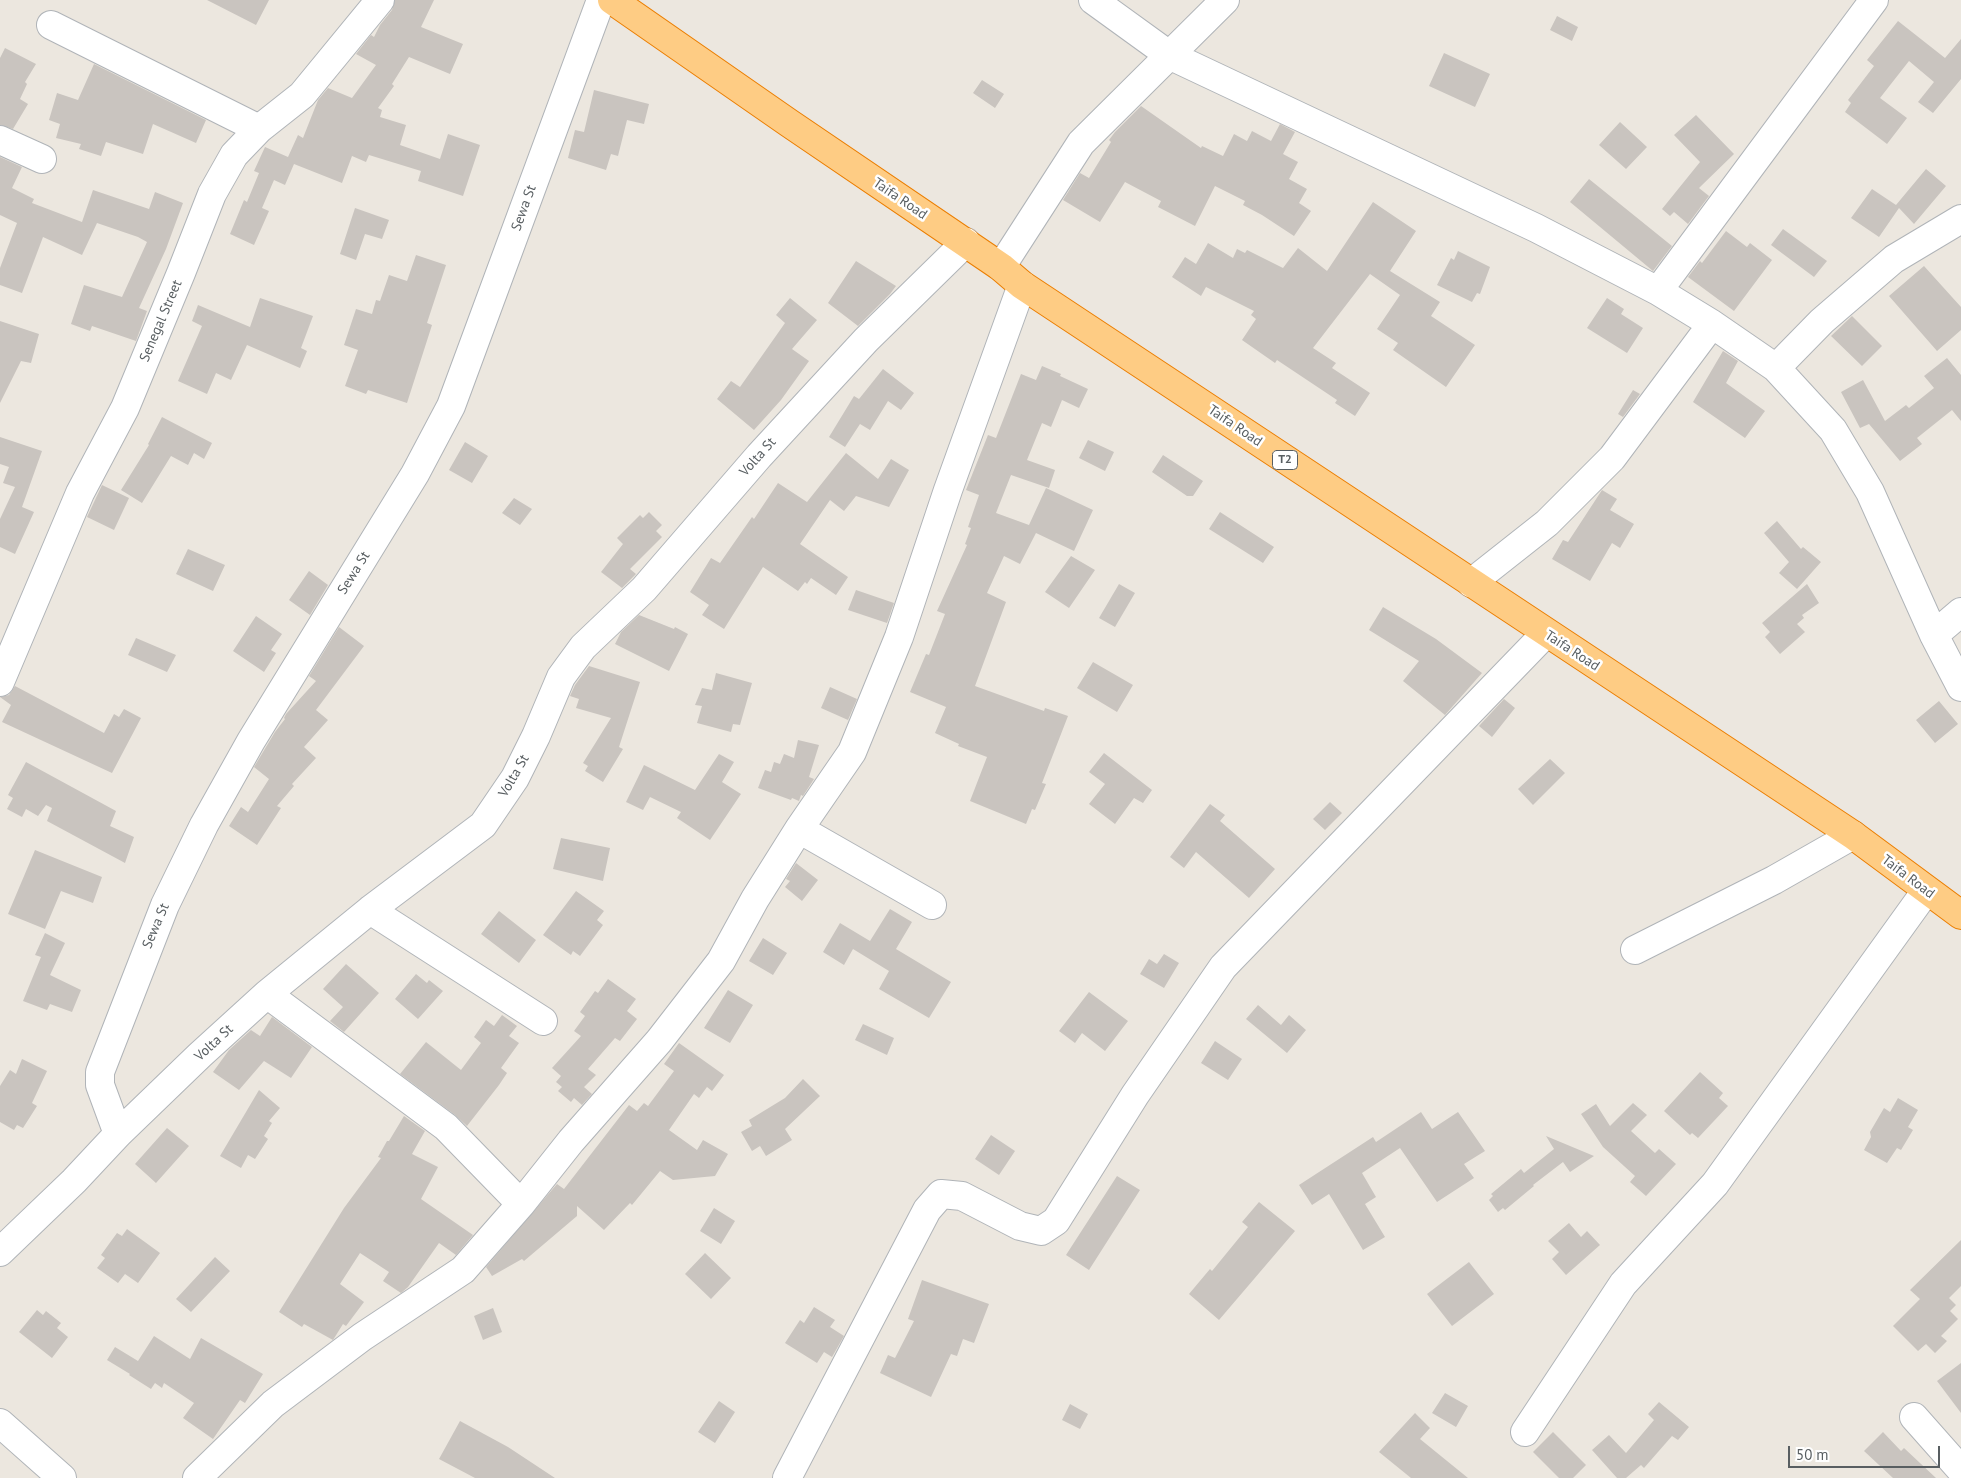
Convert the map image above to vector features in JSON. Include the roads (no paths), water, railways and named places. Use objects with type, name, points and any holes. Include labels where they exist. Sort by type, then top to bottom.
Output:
[{"type":"highway","name":"Taifa Road","points":[[612,0],[788,123],[966,242],[1022,285],[1853,835],[1926,891],[1961,915]]},
{"type":"street","name":"Senegal Street","points":[[0,682],[80,493],[125,408],[182,273],[212,194],[234,155],[260,129],[302,96],[380,0]]},
{"type":"street","name":"Sewa St","points":[[118,1134],[100,1085],[100,1072],[165,905],[204,825],[251,740],[415,474],[451,406],[601,0]]},
{"type":"street","points":[[1093,0],[1168,55],[1536,228],[1658,292],[1712,324],[1776,368],[1833,430],[1870,492],[1934,635],[1961,687]]},
{"type":"street","points":[[1001,267],[1081,142],[1225,0]]},
{"type":"street","points":[[1658,292],[1874,0]]},
{"type":"street","points":[[51,25],[260,129]]},
{"type":"street","points":[[0,140],[42,159]]},
{"type":"street","points":[[1776,368],[1822,321],[1894,259],[1961,219]]},
{"type":"street","name":"Volta St","points":[[0,1252],[74,1181],[118,1134],[267,994],[370,910],[483,825],[519,769],[536,736],[561,677],[583,647],[644,589],[759,456],[860,347],[966,242]]},
{"type":"street","points":[[197,1478],[273,1404],[362,1337],[462,1270],[521,1204],[571,1141],[659,1041],[721,961],[755,899],[799,829],[852,752],[892,654],[948,490],[1022,285]]},
{"type":"street","points":[[1471,583],[1547,523],[1612,458],[1712,324]]},
{"type":"street","points":[[1934,635],[1961,612]]},
{"type":"street","points":[[788,1478],[927,1210],[941,1194],[962,1196],[1020,1226],[1041,1231],[1056,1220],[1136,1095],[1223,967],[1546,633]]},
{"type":"street","points":[[799,829],[932,905]]},
{"type":"street","points":[[1635,950],[1774,880],[1853,835]]},
{"type":"street","points":[[1525,1432],[1623,1284],[1716,1184],[1926,891]]},
{"type":"street","points":[[370,910],[543,1020]]},
{"type":"street","points":[[267,994],[446,1127],[521,1204]]},
{"type":"street","points":[[1914,1417],[1961,1470]]},
{"type":"street","points":[[0,1423],[62,1478]]}]
